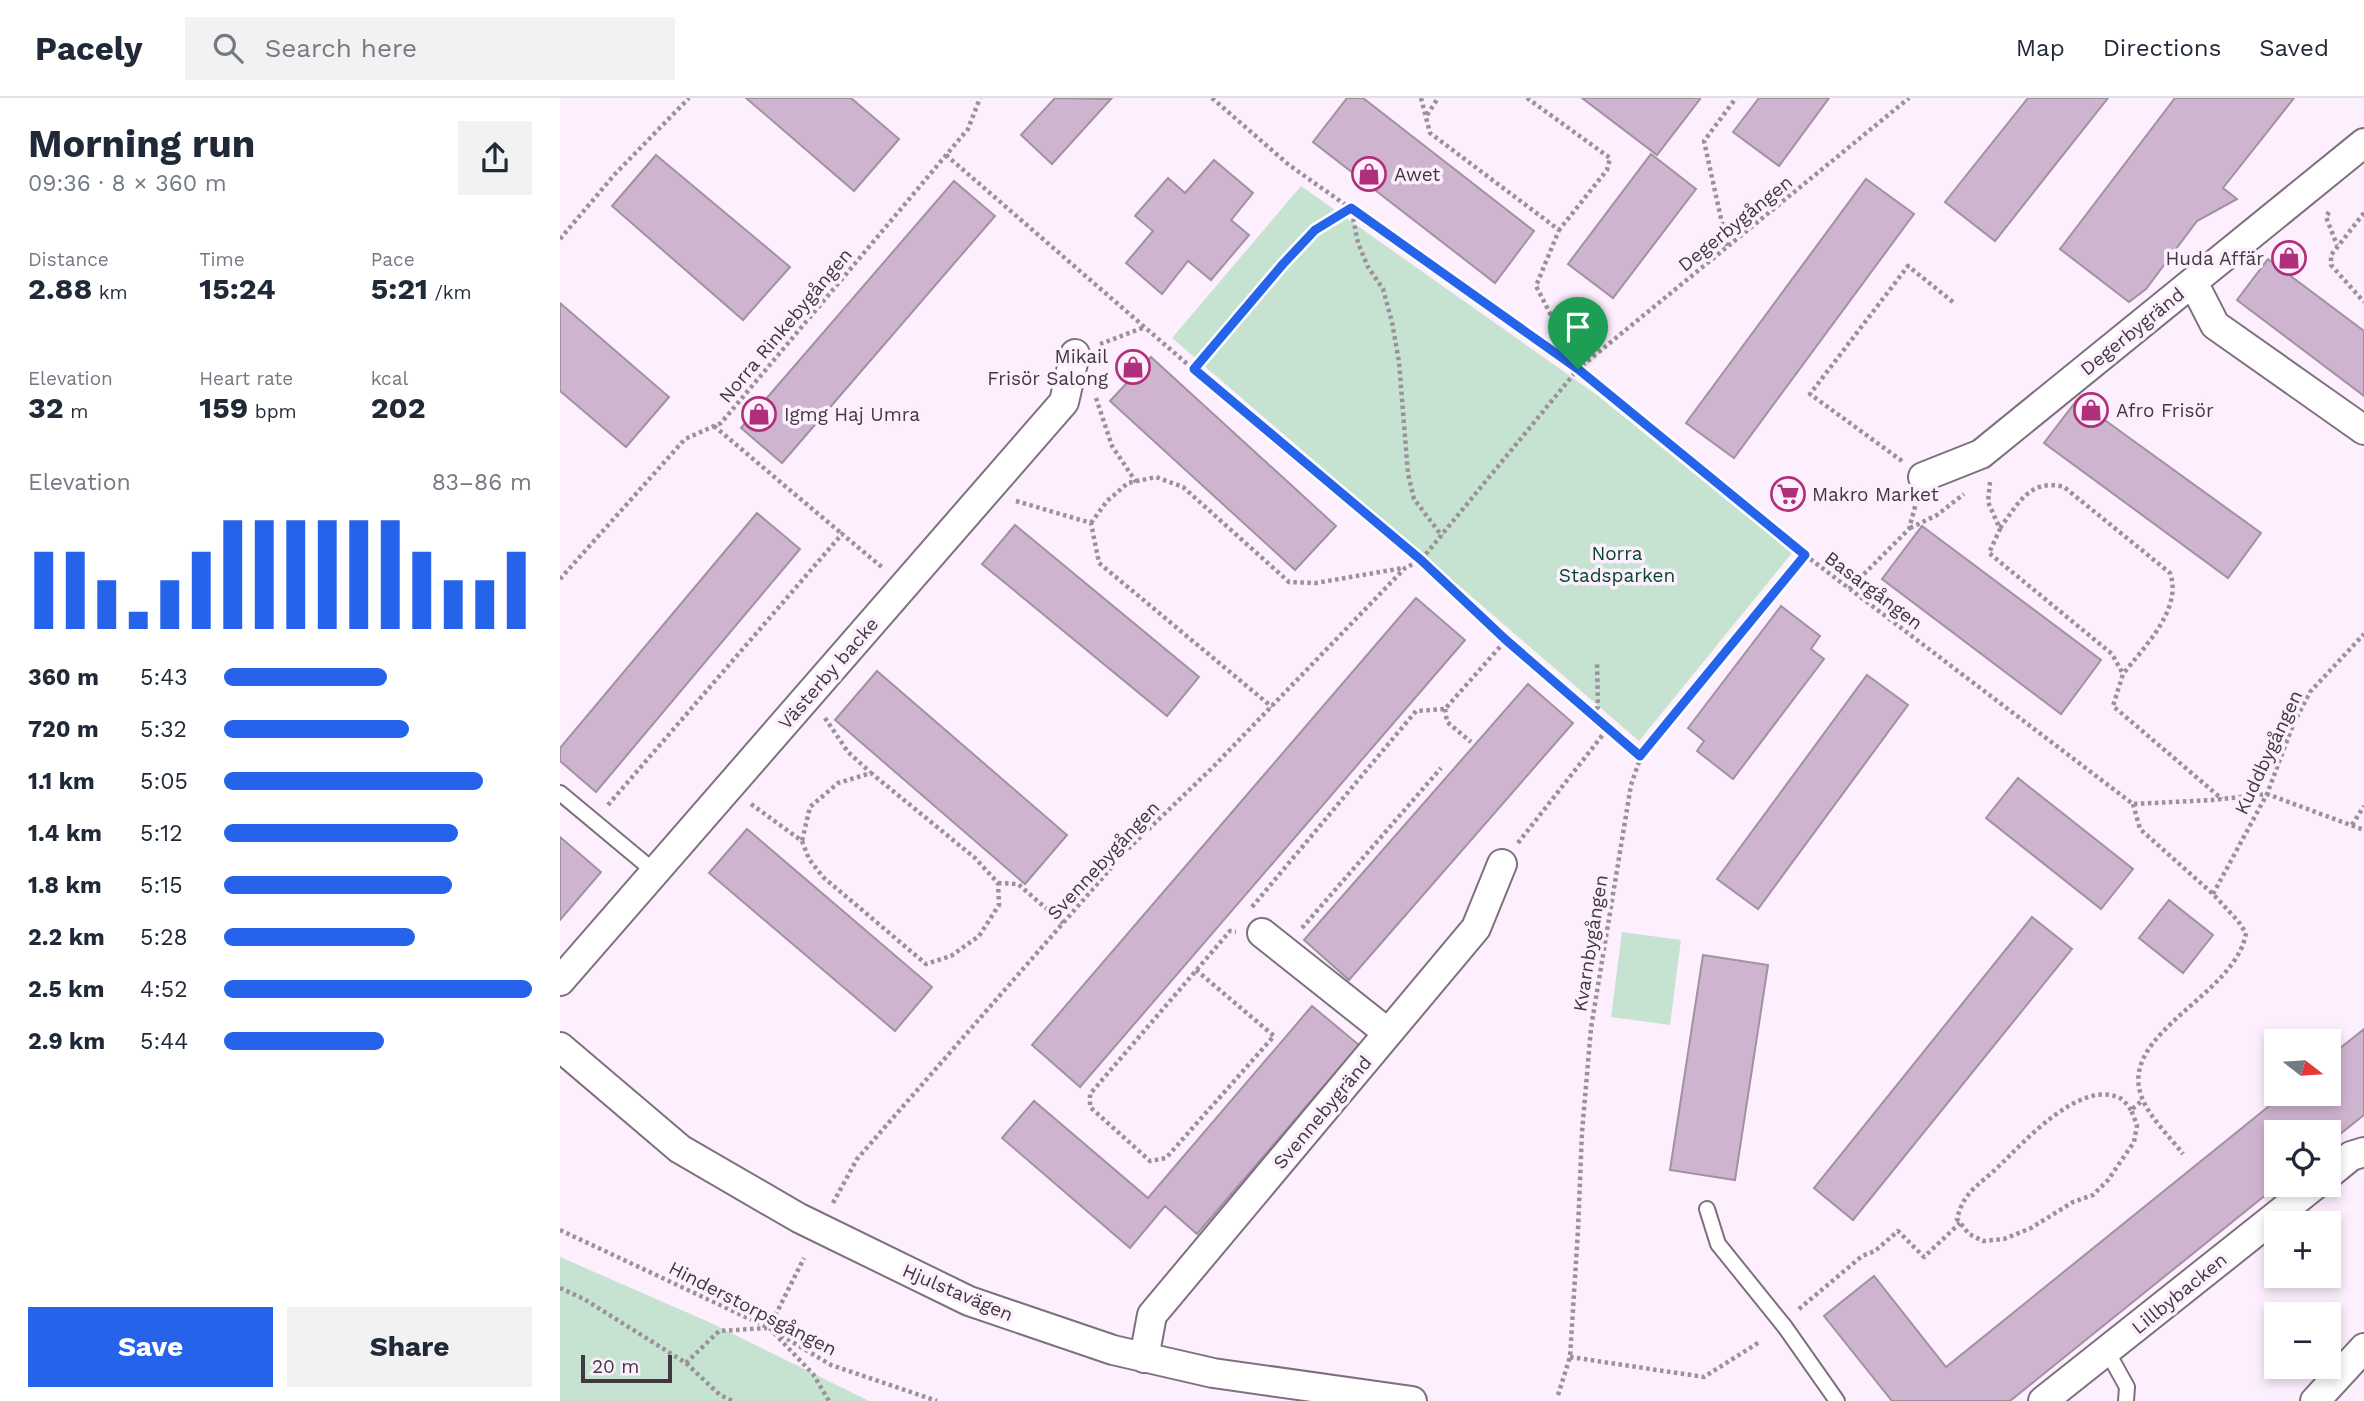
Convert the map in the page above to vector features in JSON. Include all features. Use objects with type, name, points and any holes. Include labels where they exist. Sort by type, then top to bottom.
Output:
[{"type":"street","name":"Degerbygränd","points":[[1923,477],[1981,454],[2364,143]]},
{"type":"street","points":[[2193,282],[2215,325],[2364,430]]},
{"type":"street","name":"Västerby backe","points":[[560,981],[1064,402],[1075,354]]},
{"type":"street","name":"Svennebygränd","points":[[1144,1358],[1152,1315],[1476,928],[1502,864]]},
{"type":"street","points":[[1272,941],[1388,1033]]},
{"type":"street","name":"Hjulstavägen","points":[[560,1046],[680,1149],[799,1218],[969,1301],[1144,1358],[1213,1373],[1412,1401]]},
{"type":"street","points":[[2341,1164],[2351,1156],[2364,1152]]},
{"type":"street","name":"Lillbybacken","points":[[2043,1401],[2300,1197]]},
{"type":"street","points":[[2315,1401],[2364,1348]]},
{"type":"lane","points":[[560,793],[655,872]]},
{"type":"lane","points":[[1707,1209],[1718,1244],[1782,1324],[1838,1401]]},
{"type":"lane","points":[[2107,1351],[2127,1387],[2126,1401]]},
{"type":"path","points":[[560,239],[615,174],[689,98]]},
{"type":"path","name":"Norra Rinkebygången","points":[[560,579],[685,439],[721,423],[968,130],[980,98]]},
{"type":"path","name":"Basargången","points":[[1212,98],[1289,165],[1578,369],[1805,555],[2133,804]]},
{"type":"path","points":[[1421,98],[1430,133],[1559,230]]},
{"type":"path","points":[[1426,116],[1438,98]]},
{"type":"path","points":[[1527,98],[1610,158],[1607,170],[1559,230],[1536,286],[1578,369]]},
{"type":"path","points":[[1727,246],[1704,141],[1736,98]]},
{"type":"path","name":"Degerbygången","points":[[1421,560],[1578,369],[1909,98]]},
{"type":"path","points":[[946,155],[1421,560],[1506,640],[1640,756]]},
{"type":"path","points":[[1194,369],[1315,230],[1351,208],[1358,243],[1367,267],[1383,289],[1392,322],[1399,362],[1411,487],[1415,499],[1442,536]]},
{"type":"path","points":[[2364,213],[2331,255],[2331,265],[2364,302]]},
{"type":"path","points":[[2326,217],[2338,246]]},
{"type":"path","points":[[1849,589],[1909,529],[1923,477],[1811,394],[1908,266],[1952,302]]},
{"type":"path","points":[[1075,354],[1145,327]]},
{"type":"path","points":[[1094,395],[1112,446],[1136,482]]},
{"type":"path","points":[[713,426],[905,585]]},
{"type":"path","points":[[1992,470],[1988,502],[2000,528]]},
{"type":"path","points":[[1272,707],[1099,563],[1091,523],[1107,501],[1128,484],[1156,477],[1183,486],[1289,582],[1316,583],[1405,568]]},
{"type":"path","points":[[2123,674],[2112,654],[1989,553],[2000,528],[2027,493],[2050,484],[2064,487],[2170,573],[2175,586],[2170,605],[2158,627],[2123,674],[2113,706],[2222,799]]},
{"type":"path","points":[[1005,498],[1091,523]]},
{"type":"path","points":[[594,822],[842,534]]},
{"type":"path","name":"Kvarnbygången","points":[[1558,1395],[1570,1357],[1582,1132],[1591,1028],[1631,785],[1640,756],[1805,555]]},
{"type":"path","name":"Svennebygången","points":[[833,1204],[857,1159],[1126,851],[1272,707],[1405,568],[1421,560]]},
{"type":"path","name":"Kuddbygången","points":[[2213,894],[2267,794],[2293,725],[2310,692],[2364,634]]},
{"type":"path","points":[[1591,713],[1598,707],[1597,661]]},
{"type":"path","points":[[1445,709],[1447,722],[1471,742]]},
{"type":"path","points":[[745,799],[802,841],[809,859],[823,877],[926,964],[951,956],[979,936],[999,905],[998,883],[975,858],[848,752],[820,712]]},
{"type":"path","points":[[1502,864],[1608,728]]},
{"type":"path","points":[[1272,941],[1441,768]]},
{"type":"path","points":[[802,841],[810,807],[838,783],[871,773]]},
{"type":"path","points":[[2183,1154],[2143,1100],[2137,1073],[2148,1049],[2168,1026],[2209,990],[2244,944],[2246,933],[2213,894],[2140,829],[2133,804],[2267,794],[2364,830]]},
{"type":"path","points":[[2352,825],[2364,806]]},
{"type":"path","points":[[998,883],[1018,884],[1063,923]]},
{"type":"path","points":[[2109,1096],[2120,1098],[2131,1110],[2137,1125],[2134,1142],[2108,1180],[2093,1195],[2073,1202],[2031,1228],[2004,1239],[1983,1241],[1969,1234],[1957,1219],[1961,1203],[1976,1185],[2021,1143],[2066,1108],[2080,1100],[2109,1096]]},
{"type":"path","points":[[2131,1110],[2143,1100]]},
{"type":"path","points":[[1782,1324],[1862,1256],[1875,1251],[1898,1231],[1924,1257],[1960,1223]]},
{"type":"path","name":"Hinderstorpsgången","points":[[560,1230],[769,1328],[831,1365],[937,1401]]},
{"type":"path","points":[[769,1328],[804,1258]]},
{"type":"path","points":[[560,1288],[584,1299],[686,1363],[720,1395],[733,1401]]},
{"type":"path","points":[[686,1363],[719,1331],[769,1328],[813,1374],[829,1401]]},
{"type":"path","points":[[1570,1357],[1704,1377],[1761,1341]]},
{"type":"green space","name":"Norra Stadsparken","points":[[1301,186],[1597,395],[1792,553],[1639,741],[1172,338]]},
{"type":"green space","points":[[1622,932],[1681,940],[1670,1025],[1611,1017]]},
{"type":"green space","points":[[560,1257],[711,1323],[869,1401],[560,1401]]},
{"type":"building","points":[[746,98],[851,98],[899,139],[854,191]]},
{"type":"building","points":[[1055,98],[1111,99],[1052,164],[1021,135]]},
{"type":"building","points":[[1347,98],[1363,98],[1534,231],[1495,283],[1313,142]]},
{"type":"building","points":[[1582,98],[1699,98],[1700,99],[1657,155]]},
{"type":"building","points":[[1759,98],[1829,98],[1779,166],[1733,132]]},
{"type":"building","points":[[2028,98],[2108,98],[1995,241],[1945,202]]},
{"type":"building","points":[[2175,98],[2294,98],[2223,188],[2237,199],[2197,221],[2146,289],[2129,302],[2060,249]]},
{"type":"building","points":[[1651,154],[1696,189],[1613,298],[1568,264]]},
{"type":"building","points":[[656,155],[790,267],[743,320],[612,206]]},
{"type":"building","points":[[1214,160],[1253,193],[1231,220],[1249,235],[1211,280],[1188,261],[1162,294],[1126,263],[1153,231],[1135,216],[1168,178],[1185,193]]},
{"type":"building","points":[[1866,179],[1914,214],[1734,458],[1686,423]]},
{"type":"building","points":[[954,181],[995,216],[782,463],[741,428]]},
{"type":"building","points":[[2268,259],[2364,331],[2364,396],[2237,300]]},
{"type":"building","points":[[560,303],[669,397],[626,447],[560,391]]},
{"type":"building","points":[[1151,357],[1336,526],[1295,570],[1110,401]]},
{"type":"building","points":[[2077,400],[2261,533],[2228,578],[2044,443]]},
{"type":"building","points":[[757,513],[800,549],[596,792],[560,761],[560,748]]},
{"type":"building","points":[[1015,525],[1199,677],[1167,716],[982,564]]},
{"type":"building","points":[[1922,526],[2101,660],[2061,714],[1882,579]]},
{"type":"building","points":[[1416,598],[1465,640],[1080,1087],[1032,1045]]},
{"type":"building","points":[[1781,606],[1820,636],[1811,649],[1824,659],[1733,779],[1697,751],[1704,741],[1688,728]]},
{"type":"building","points":[[877,671],[1067,835],[1025,884],[835,720]]},
{"type":"building","points":[[1867,675],[1908,705],[1758,909],[1717,879]]},
{"type":"building","points":[[1528,684],[1573,723],[1349,980],[1304,940]]},
{"type":"building","points":[[2018,778],[2133,869],[2101,909],[1986,818]]},
{"type":"building","points":[[747,829],[932,987],[895,1031],[709,873]]},
{"type":"building","points":[[560,837],[601,872],[560,920]]},
{"type":"building","points":[[2169,900],[2213,935],[2183,973],[2139,938]]},
{"type":"building","points":[[2032,917],[2072,949],[1853,1220],[1814,1188]]},
{"type":"building","points":[[1703,955],[1768,965],[1735,1180],[1670,1170]]},
{"type":"building","points":[[1312,1006],[1359,1045],[1197,1234],[1165,1206],[1130,1248],[1002,1138],[1034,1101],[1148,1198]]},
{"type":"building","points":[[2364,1029],[2364,1115],[2341,1133],[2341,1120],[2264,1120],[2264,1196],[2010,1401],[1892,1401],[1824,1316],[1874,1276],[1946,1367],[2269,1106],[2342,1106],[2342,1047]]},
{"type":"place","name":"Awet","points":[[1369,174]]},
{"type":"place","name":"Huda Affär","points":[[2289,258]]},
{"type":"place","name":"Mikail Frisör Salong","points":[[1133,367]]},
{"type":"place","name":"Afro Frisör","points":[[2091,410]]},
{"type":"place","name":"Igmg Haj Umra","points":[[759,414]]},
{"type":"place","name":"Makro Market","points":[[1788,494]]},
{"type":"route","points":[[1351,208],[1578,369],[1805,555],[1640,756],[1506,640],[1421,560],[1194,369],[1315,230],[1351,208]]}]
